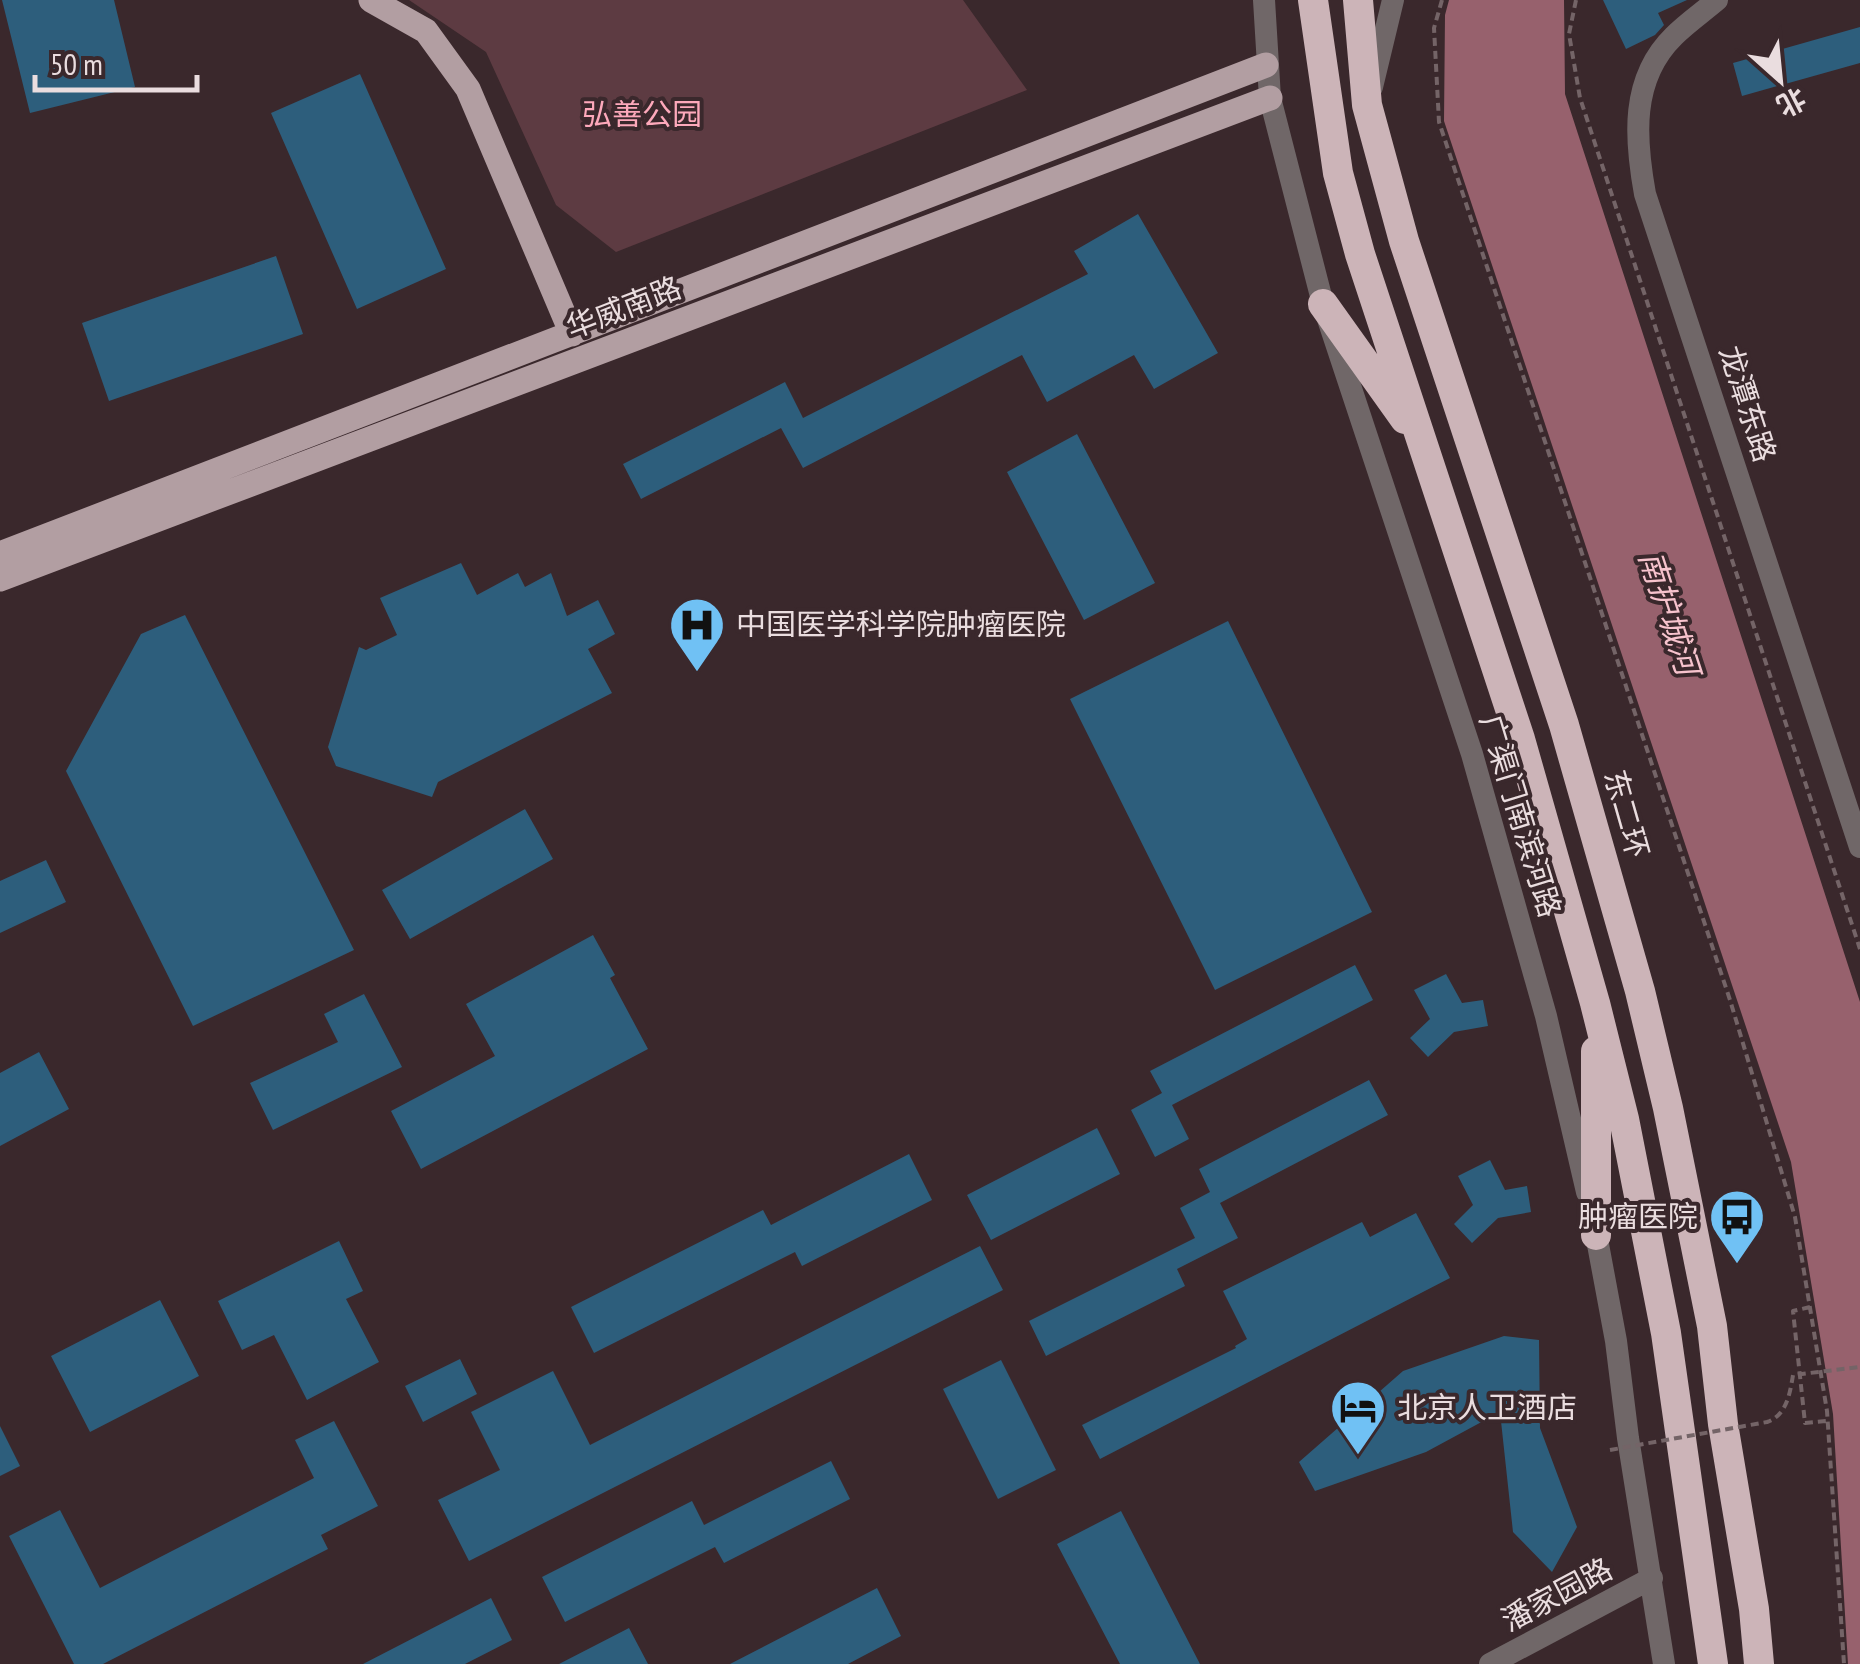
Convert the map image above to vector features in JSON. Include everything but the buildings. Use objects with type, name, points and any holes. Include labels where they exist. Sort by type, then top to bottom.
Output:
[{"type":"highway","points":[[1313,0],[1338,173],[1360,254],[1520,739],[1596,1003],[1624,1119],[1666,1333],[1713,1664]]},
{"type":"highway","name":"东二环","points":[[1358,0],[1368,105],[1404,241],[1564,725],[1644,1008],[1712,1326],[1723,1424],[1754,1609],[1758,1664]]},
{"type":"highway","points":[[1322,304],[1422,443]]},
{"type":"highway","points":[[1596,1003],[1596,1235]]},
{"type":"main road","points":[[371,0],[426,31],[468,89],[572,334]]},
{"type":"main road","name":"华威南路","points":[[0,554],[1266,65]]},
{"type":"main road","name":"华威南路","points":[[0,579],[1270,98]]},
{"type":"street","name":"广渠门南滨河路","points":[[1264,0],[1270,98],[1322,304],[1482,788],[1546,1016],[1616,1341],[1664,1664]]},
{"type":"street","points":[[1368,105],[1393,0]]},
{"type":"street","name":"龙潭东路","points":[[1717,0],[1671,39],[1652,66],[1639,102],[1636,147],[1645,194],[1860,848]]},
{"type":"street","name":"潘家园路","points":[[1490,1664],[1652,1578]]},
{"type":"path","points":[[1442,0],[1434,28],[1439,122],[1730,1000],[1794,1217],[1827,1421],[1844,1664]]},
{"type":"path","points":[[1576,0],[1569,34],[1580,98],[1860,949]]},
{"type":"path","points":[[1810,1307],[1792,1311],[1805,1422],[1827,1421]]},
{"type":"path","points":[[1610,1450],[1775,1419],[1789,1399],[1793,1374],[1860,1367]]},
{"type":"green space","name":"弘善公园","points":[[409,0],[963,0],[1027,90],[616,252],[556,205],[486,52]]},
{"type":"water","name":"南护城河","points":[[1449,0],[1564,0],[1565,94],[1860,1002],[1860,1664],[1848,1664],[1833,1414],[1791,1162],[1444,121],[1445,15]]},
{"type":"place","name":"中国医学科学院肿瘤医院","points":[[697,674]]},
{"type":"place","name":"肿瘤医院","points":[[1737,1266]]},
{"type":"place","name":"北京人卫酒店","points":[[1358,1457]]}]
